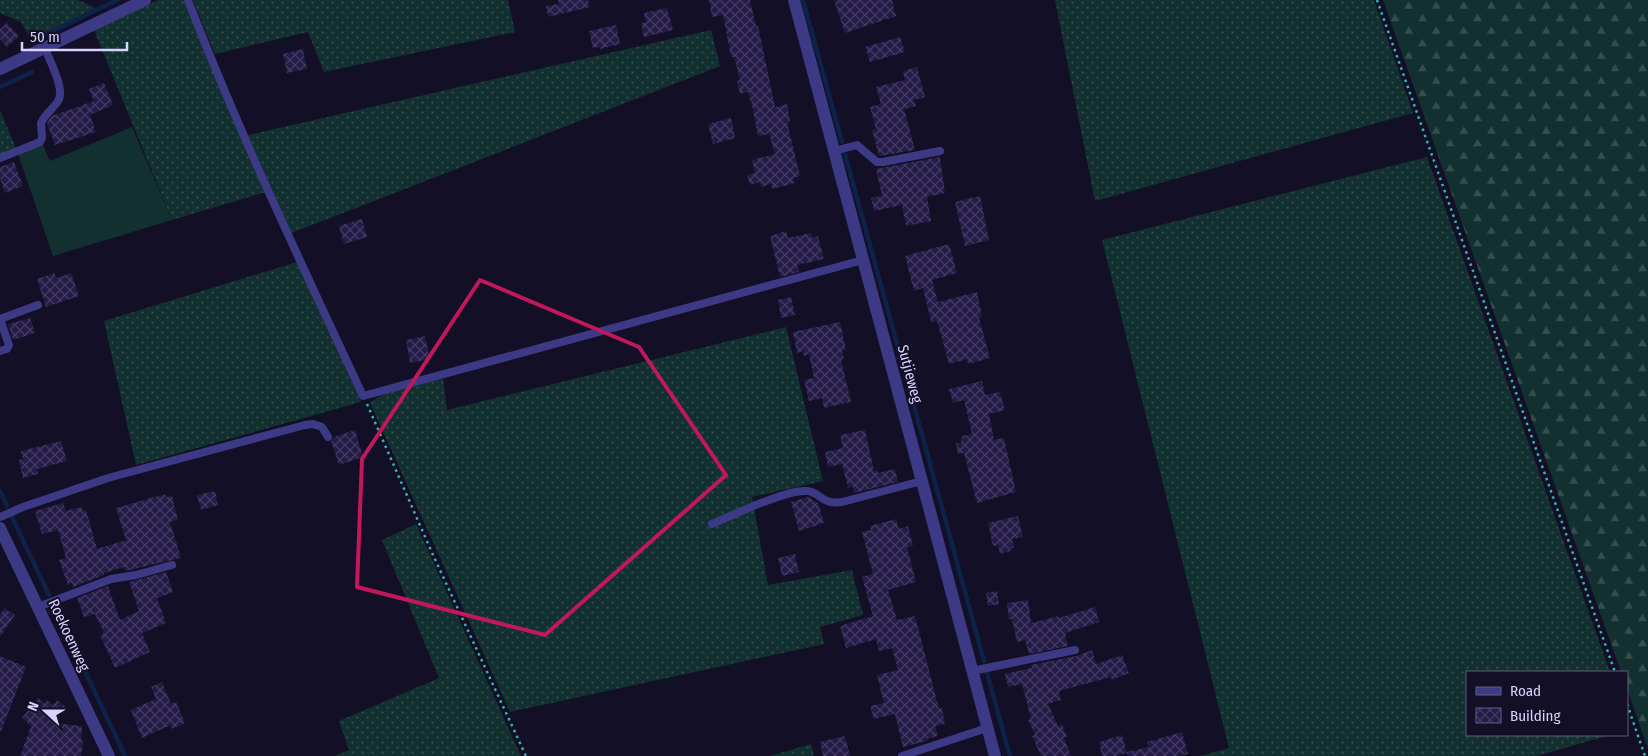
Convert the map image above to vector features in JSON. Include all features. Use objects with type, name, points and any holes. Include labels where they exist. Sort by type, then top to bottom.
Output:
[{"type":"street","points":[[0,69],[145,0]]},
{"type":"street","name":"Sutjieweg","points":[[794,0],[995,756]]},
{"type":"street","name":"Roekoenweg","points":[[0,528],[108,756]]},
{"type":"lane","points":[[188,0],[211,59],[286,229],[363,396],[863,260]]},
{"type":"lane","points":[[0,158],[40,142],[42,138],[41,123],[61,95],[45,48]]},
{"type":"lane","points":[[834,151],[857,145],[877,162],[883,162],[940,150]]},
{"type":"lane","points":[[0,351],[7,349],[9,345],[0,320],[38,305]]},
{"type":"lane","points":[[0,517],[23,507],[108,478],[305,425],[313,424],[322,427],[328,438]]},
{"type":"lane","points":[[712,524],[789,494],[806,490],[815,492],[830,502],[842,502],[922,481]]},
{"type":"lane","points":[[38,607],[110,579],[136,575],[172,565]]},
{"type":"lane","points":[[972,671],[1075,650]]},
{"type":"lane","points":[[902,756],[987,728]]},
{"type":"path","points":[[1377,0],[1616,671]]},
{"type":"path","points":[[363,396],[433,555],[526,756]]},
{"type":"path","points":[[1628,707],[1645,756]]},
{"type":"highlighted area","points":[[480,280],[639,347],[726,475],[545,635],[357,587],[362,459]]},
{"type":"green space","points":[[0,0],[78,0],[98,9],[32,41],[21,22],[0,13]]},
{"type":"green space","points":[[158,0],[184,0],[266,192],[172,220],[94,30]]},
{"type":"green space","points":[[193,0],[508,0],[515,32],[324,72],[308,32],[215,54]]},
{"type":"green space","points":[[1055,0],[1374,0],[1413,113],[1095,201]]},
{"type":"green space","points":[[1383,0],[1648,0],[1648,749],[1628,692],[1628,671],[1621,671]]},
{"type":"green space","points":[[711,30],[720,66],[291,233],[248,135]]},
{"type":"green space","points":[[0,110],[16,148],[0,156]]},
{"type":"green space","points":[[132,127],[172,220],[53,256],[16,148],[40,138],[50,161]]},
{"type":"green space","points":[[1427,157],[1610,671],[1466,671],[1466,736],[1607,736],[1537,756],[1200,756],[1229,748],[1102,240]]},
{"type":"green space","points":[[297,262],[361,402],[136,465],[104,321]]},
{"type":"green space","points":[[786,327],[823,481],[752,497],[768,585],[852,570],[863,615],[820,627],[824,644],[510,712],[370,403],[391,389],[443,379],[447,410]]},
{"type":"green space","points":[[416,524],[521,756],[335,756],[349,750],[339,721],[439,678],[382,540]]},
{"type":"green space","points":[[811,744],[814,756],[770,756]]},
{"type":"building","points":[[558,0],[588,0],[590,7],[548,17],[546,6],[559,4]]},
{"type":"building","points":[[709,0],[750,0],[756,26],[758,26],[775,107],[787,104],[790,121],[787,122],[800,176],[793,178],[795,183],[772,189],[771,184],[761,187],[760,182],[750,185],[747,175],[755,173],[752,160],[775,154],[769,134],[758,136],[748,92],[740,94],[737,81],[740,80],[734,57],[731,57],[723,15],[712,17]]},
{"type":"building","points":[[834,0],[892,0],[896,16],[845,33]]},
{"type":"building","points":[[667,8],[673,30],[644,37],[641,23],[646,22],[644,13]]},
{"type":"building","points":[[7,23],[19,36],[7,47],[0,39],[0,29]]},
{"type":"building","points":[[616,25],[620,44],[600,49],[600,47],[593,48],[589,31]]},
{"type":"building","points":[[900,37],[905,52],[870,62],[865,47]]},
{"type":"building","points":[[303,49],[307,69],[287,73],[283,54]]},
{"type":"building","points":[[917,67],[925,97],[914,100],[916,106],[904,109],[915,150],[879,156],[872,130],[876,129],[870,107],[881,104],[876,87],[905,80],[903,71]]},
{"type":"building","points":[[104,83],[113,105],[90,115],[96,132],[55,145],[47,123],[52,116],[94,101],[89,89]]},
{"type":"building","points":[[731,118],[735,138],[713,144],[708,124]]},
{"type":"building","points":[[940,157],[945,193],[927,197],[931,221],[906,226],[902,205],[874,211],[871,198],[882,196],[876,169]]},
{"type":"building","points":[[14,162],[23,186],[5,193],[0,178],[0,167]]},
{"type":"building","points":[[980,196],[989,240],[965,246],[955,202]]},
{"type":"building","points":[[362,219],[367,237],[344,244],[339,226]]},
{"type":"building","points":[[786,231],[788,238],[811,233],[812,238],[818,236],[824,259],[797,265],[799,272],[780,277],[770,236]]},
{"type":"building","points":[[949,244],[957,273],[932,280],[938,302],[977,292],[982,317],[979,318],[990,358],[968,364],[967,359],[949,364],[937,321],[931,322],[923,288],[914,291],[905,256]]},
{"type":"building","points":[[54,273],[56,278],[71,273],[79,296],[46,307],[37,279]]},
{"type":"building","points":[[791,297],[795,315],[781,318],[778,300]]},
{"type":"building","points":[[30,318],[35,333],[13,340],[8,324]]},
{"type":"building","points":[[840,322],[846,350],[842,351],[844,359],[841,360],[851,402],[824,408],[822,398],[809,401],[804,380],[814,378],[809,354],[804,356],[803,351],[797,353],[793,332]]},
{"type":"building","points":[[425,336],[430,359],[410,363],[406,340]]},
{"type":"building","points":[[982,381],[985,395],[1000,392],[1005,410],[989,414],[994,440],[1004,438],[1016,492],[977,503],[964,453],[958,454],[956,443],[961,443],[962,436],[972,434],[964,400],[953,403],[949,389]]},
{"type":"building","points":[[355,430],[363,457],[339,465],[331,441],[334,437]]},
{"type":"building","points":[[865,430],[874,471],[877,470],[878,473],[895,469],[898,482],[854,493],[853,486],[848,488],[842,464],[828,467],[825,452],[843,448],[840,435]]},
{"type":"building","points":[[61,441],[67,461],[37,469],[38,474],[23,478],[19,460],[23,459],[21,451]]},
{"type":"building","points":[[215,491],[218,505],[201,510],[197,495]]},
{"type":"building","points":[[165,494],[166,497],[172,496],[178,520],[170,522],[181,558],[125,571],[124,567],[104,573],[104,575],[73,587],[72,583],[68,585],[59,560],[66,558],[58,530],[42,534],[35,511],[63,503],[66,511],[81,507],[83,511],[86,510],[97,549],[126,540],[116,508]]},
{"type":"building","points":[[808,497],[818,503],[824,523],[799,531],[791,502]]},
{"type":"building","points":[[1018,516],[1023,537],[1012,539],[1014,548],[1010,549],[1011,551],[1000,554],[998,545],[993,546],[988,523]]},
{"type":"building","points":[[896,519],[899,529],[908,526],[913,546],[907,547],[916,582],[888,590],[897,620],[915,616],[939,709],[942,708],[945,724],[935,726],[938,736],[903,747],[895,714],[874,719],[870,706],[884,703],[877,675],[898,670],[892,648],[879,651],[876,639],[846,648],[840,626],[873,616],[862,577],[873,574],[862,532],[871,530],[870,526]]},
{"type":"building","points":[[795,554],[799,572],[782,576],[778,558]]},
{"type":"building","points":[[166,572],[173,592],[157,598],[166,623],[142,633],[150,652],[115,668],[100,635],[104,633],[95,614],[84,617],[77,598],[108,586],[120,620],[139,611],[129,582]]},
{"type":"building","points":[[997,591],[999,604],[988,606],[986,593]]},
{"type":"building","points":[[1028,600],[1031,623],[1059,616],[1059,618],[1095,607],[1099,622],[1065,633],[1068,646],[1029,654],[1025,640],[1017,642],[1012,619],[1009,619],[1007,603]]},
{"type":"building","points":[[4,608],[15,615],[0,637],[0,615]]},
{"type":"building","points":[[1092,650],[1096,664],[1122,655],[1129,673],[1112,680],[1111,677],[1059,691],[1061,700],[1048,704],[1058,726],[1062,724],[1067,737],[1064,738],[1071,756],[1041,756],[1032,736],[1035,735],[1028,720],[1031,719],[1022,684],[1008,687],[1005,674],[1032,668],[1031,665],[1076,656]]},
{"type":"building","points":[[0,656],[26,667],[1,731],[0,731]]},
{"type":"building","points":[[162,682],[171,704],[176,702],[185,723],[172,729],[171,725],[142,738],[131,710],[156,699],[151,687]]},
{"type":"building","points":[[38,698],[44,704],[47,700],[53,705],[57,700],[66,707],[54,723],[82,726],[81,756],[20,756],[31,726],[22,718]]},
{"type":"building","points":[[1182,732],[1188,754],[1179,756],[1127,756],[1127,752],[1149,747],[1147,742]]},
{"type":"building","points":[[1122,735],[1127,753],[1117,756],[1102,756],[1099,742]]},
{"type":"building","points":[[845,736],[850,756],[823,756],[820,742]]},
{"type":"waterway","points":[[32,41],[117,0]]},
{"type":"waterway","points":[[803,0],[842,142]]},
{"type":"waterway","points":[[0,87],[32,72]]},
{"type":"waterway","points":[[845,154],[984,661]]},
{"type":"waterway","points":[[0,491],[7,506]]},
{"type":"waterway","points":[[12,517],[49,595]]},
{"type":"waterway","points":[[54,605],[125,756]]},
{"type":"waterway","points":[[987,673],[1010,756]]}]
